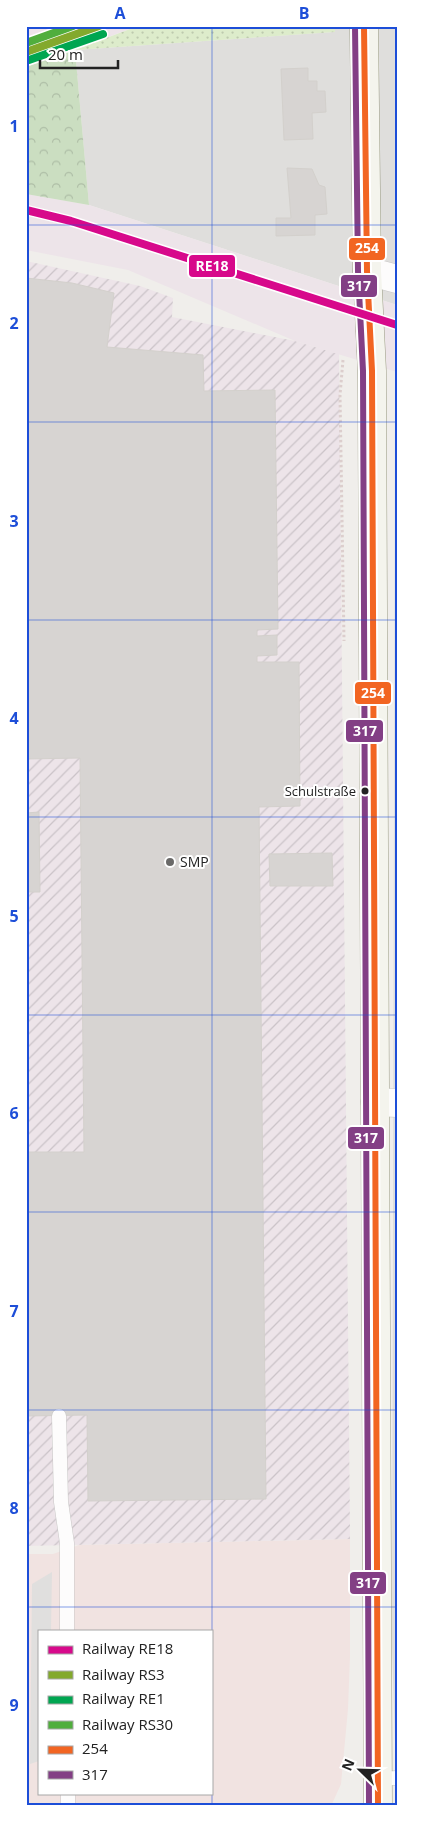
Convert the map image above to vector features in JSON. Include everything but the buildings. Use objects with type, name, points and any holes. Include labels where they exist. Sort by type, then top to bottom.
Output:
[{"type":"main road","points":[[364,26],[367,271],[372,371],[386,1102],[384,1788]]},
{"type":"street","points":[[367,271],[397,279]]},
{"type":"lane","points":[[59,1416],[61,1502],[67,1543],[67,1630]]},
{"type":"shaded area","points":[[26,26],[138,26],[26,67]]},
{"type":"shaded area","points":[[335,26],[397,26],[397,305],[89,205],[75,50],[334,32]]},
{"type":"shaded area","points":[[26,194],[89,205],[397,305],[397,372],[295,341],[128,270],[26,250]]},
{"type":"shaded area","name":"SMP","points":[[26,261],[140,286],[173,298],[172,317],[295,341],[339,354],[350,1539],[26,1546]]},
{"type":"shaded area","points":[[395,376],[397,377],[397,1806],[392,1646]]},
{"type":"shaded area","points":[[350,1539],[348,1709],[341,1784],[332,1804],[328,1806],[26,1806],[26,1554],[53,1554],[79,1545]]},
{"type":"shaded area","points":[[52,1572],[51,1630],[38,1630],[38,1761],[30,1764],[32,1584]]},
{"type":"green space","points":[[138,26],[335,26],[335,32],[75,50]]},
{"type":"green space","points":[[75,50],[89,205],[26,194],[26,67]]},
{"type":"rail line","name":"RS30","points":[[26,43],[73,26]]},
{"type":"rail line","name":"RS3","points":[[26,52],[99,26]]},
{"type":"rail line","name":"RE1","points":[[29,60],[103,34]]},
{"type":"rail line","name":"RE18","points":[[26,210],[71,221],[397,325]]},
{"type":"transit line","name":"317","points":[[355,26],[358,271],[363,371],[369,1806]]},
{"type":"transit line","name":"254","points":[[364,26],[367,271],[372,371],[378,1806]]},
{"type":"place","name":"Schulstraße","points":[[365,791]]},
{"type":"place","name":"SMP","points":[[170,862]]}]
